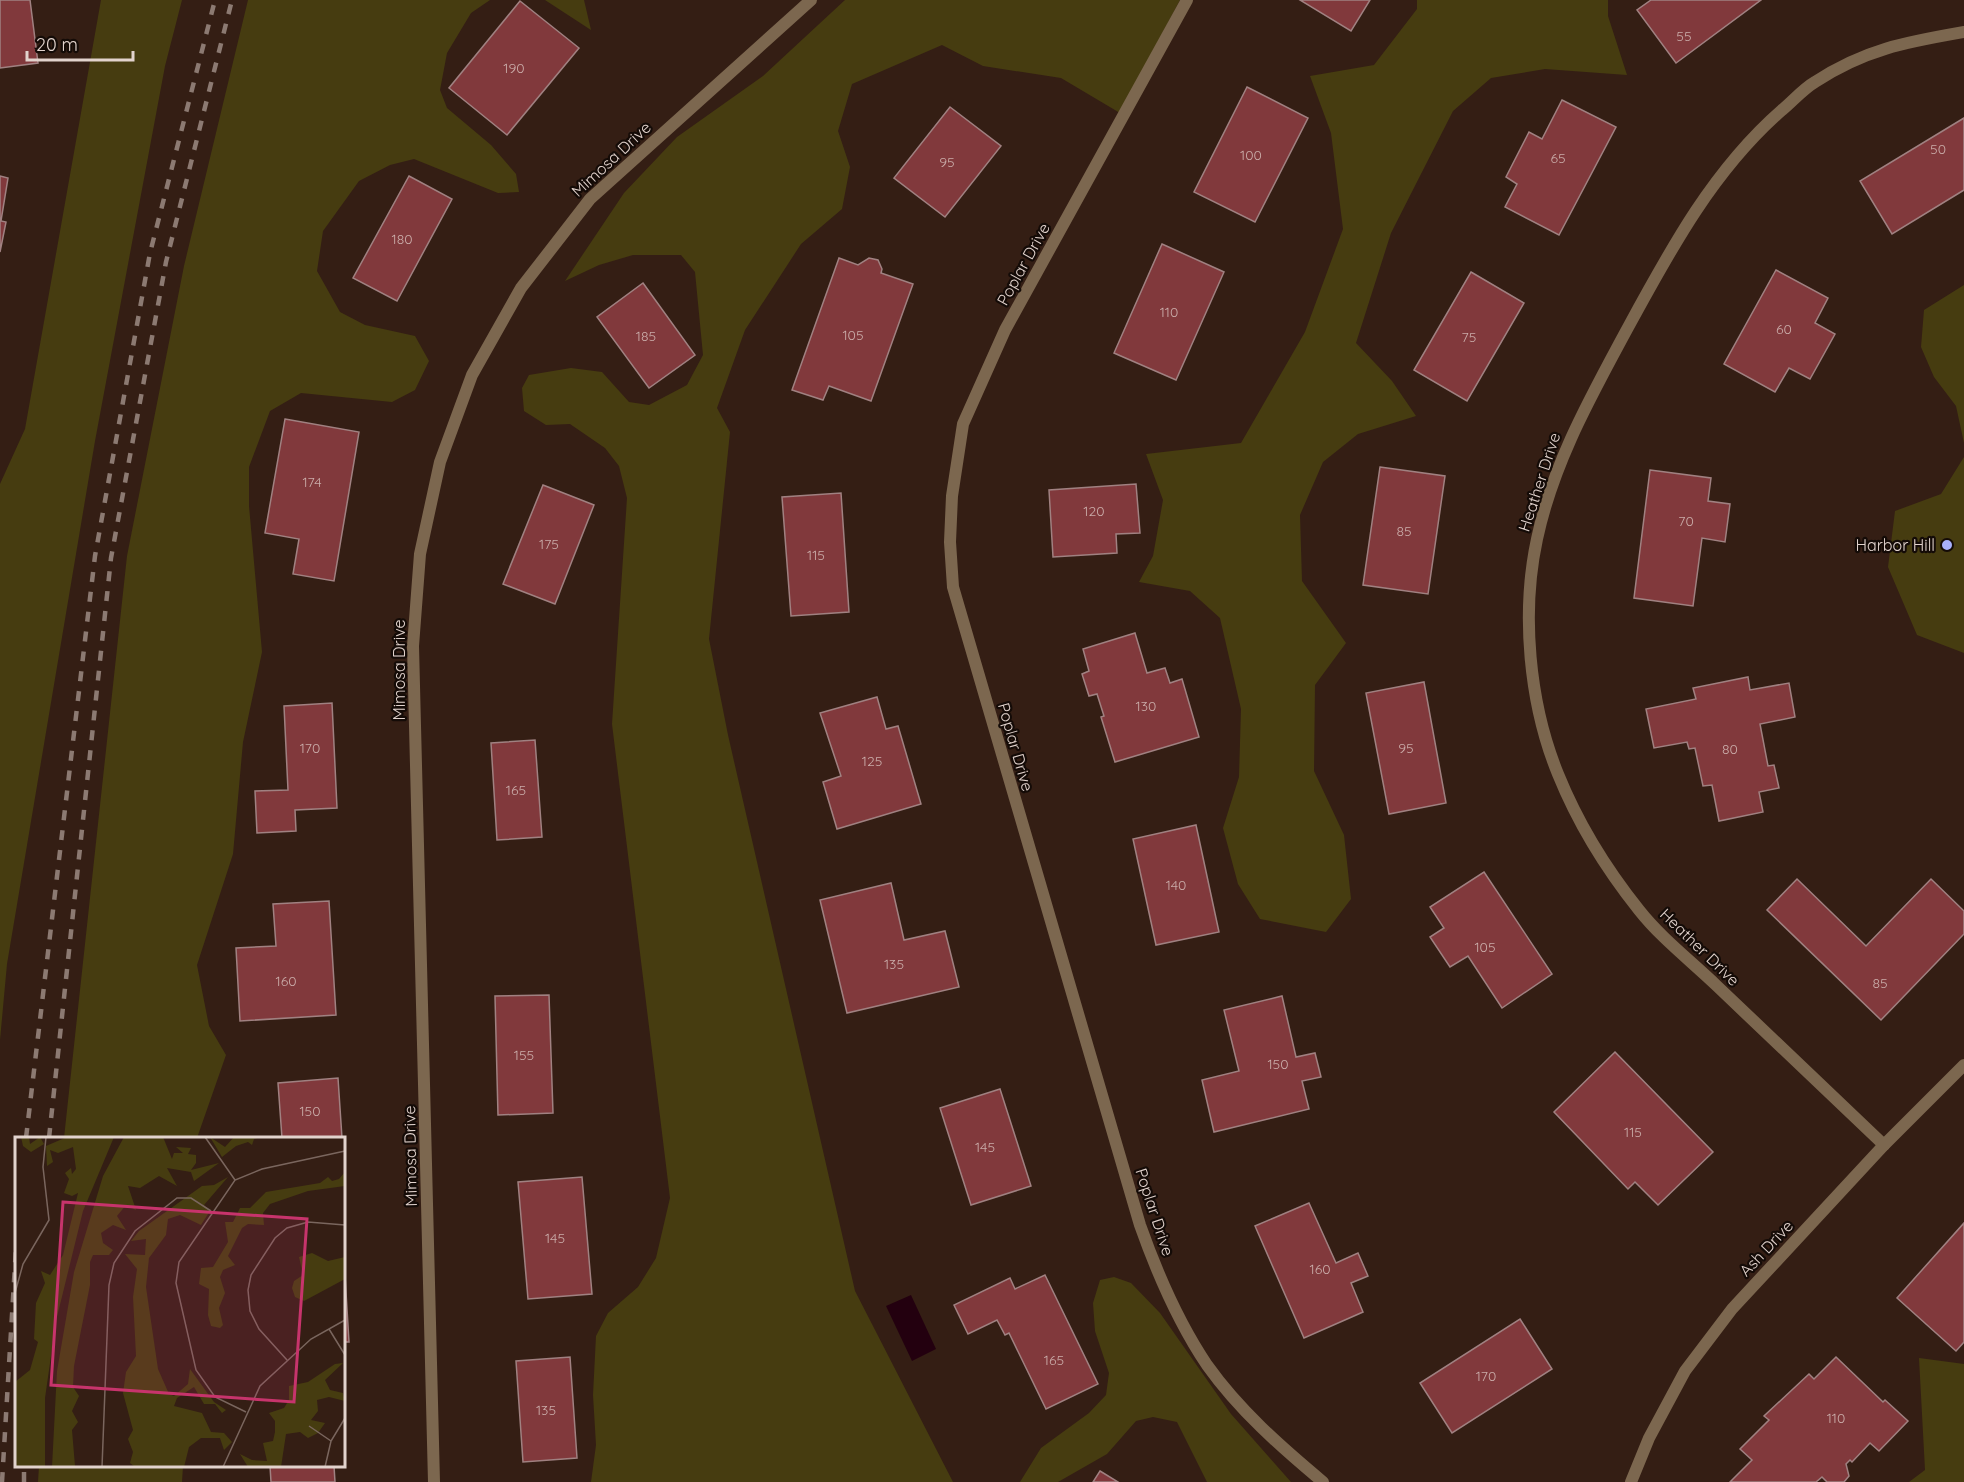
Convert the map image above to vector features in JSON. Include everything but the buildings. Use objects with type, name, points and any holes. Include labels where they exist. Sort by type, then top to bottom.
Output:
[{"type":"street","name":"Mimosa Drive","points":[[434,1482],[413,646],[420,554],[440,462],[472,375],[515,297],[590,199],[811,0]]},
{"type":"street","name":"Poplar Drive","points":[[1187,0],[1005,330],[963,424],[952,496],[950,542],[953,587],[1140,1225],[1160,1278],[1207,1365],[1270,1439],[1323,1482]]},
{"type":"street","name":"Heather Drive","points":[[1884,1145],[1640,913],[1601,856],[1558,775],[1544,731],[1534,673],[1530,608],[1537,541],[1552,483],[1574,426],[1647,293],[1719,175],[1752,137],[1813,83],[1870,51],[1964,32]]},
{"type":"street","name":"Ash Drive","points":[[1631,1482],[1649,1438],[1685,1371],[1732,1309],[1884,1145],[1964,1065]]},
{"type":"shaded area","points":[[101,0],[182,0],[165,66],[95,441],[7,964],[0,1040],[0,484],[25,429]]},
{"type":"shaded area","points":[[248,0],[490,0],[471,13],[447,53],[440,90],[447,108],[491,145],[516,174],[519,192],[498,193],[414,159],[390,165],[359,181],[323,231],[317,271],[340,312],[365,325],[415,336],[429,361],[415,390],[392,402],[301,393],[270,411],[249,467],[249,506],[262,652],[243,742],[233,854],[197,965],[209,1026],[226,1055],[197,1137],[64,1137],[127,556],[184,266]]},
{"type":"shaded area","points":[[545,0],[584,0],[591,30]]},
{"type":"shaded area","points":[[845,0],[1180,0],[1120,113],[1061,78],[983,66],[942,45],[852,84],[838,131],[850,167],[842,209],[801,244],[745,330],[717,408],[730,432],[709,639],[728,735],[855,1291],[953,1482],[591,1482],[596,1445],[593,1395],[596,1336],[608,1313],[638,1287],[656,1258],[670,1198],[612,724],[627,498],[619,466],[605,448],[570,424],[546,425],[524,411],[522,388],[529,375],[571,368],[602,372],[629,402],[649,405],[687,385],[703,355],[695,272],[681,255],[633,255],[599,265],[565,281],[624,193],[677,137],[763,76]]},
{"type":"shaded area","points":[[1417,0],[1608,0],[1608,16],[1627,75],[1545,69],[1491,78],[1453,111],[1391,233],[1356,343],[1392,381],[1416,416],[1358,434],[1323,462],[1300,515],[1302,581],[1346,643],[1315,685],[1314,771],[1344,835],[1351,899],[1326,932],[1260,919],[1238,884],[1223,828],[1239,777],[1241,709],[1220,618],[1190,591],[1139,582],[1153,556],[1163,500],[1146,454],[1241,443],[1305,332],[1343,229],[1331,133],[1310,76],[1374,65],[1417,9]]},
{"type":"shaded area","points":[[1964,285],[1964,443],[1956,406],[1934,377],[1921,347],[1924,310]]},
{"type":"shaded area","points":[[1964,457],[1964,653],[1917,635],[1888,567],[1895,511],[1941,494]]},
{"type":"shaded area","points":[[1114,1277],[1131,1283],[1160,1313],[1231,1414],[1291,1482],[1207,1482],[1177,1422],[1153,1417],[1136,1421],[1107,1454],[1058,1482],[1020,1482],[1041,1448],[1089,1413],[1106,1395],[1109,1373],[1095,1331],[1093,1303],[1100,1280]]},
{"type":"shaded area","points":[[911,1295],[936,1349],[912,1361],[886,1306]]},
{"type":"shaded area","points":[[1919,1358],[1964,1364],[1964,1482],[1909,1482],[1925,1470]]},
{"type":"shaded area","points":[[39,1467],[183,1467],[182,1482],[38,1482]]},
{"type":"railway","points":[[26,1137],[95,556],[150,253],[215,0]]},
{"type":"railway","points":[[49,1137],[111,558],[166,262],[232,0]]},
{"type":"railway","points":[[2,1482],[15,1265]]},
{"type":"railway","points":[[24,1467],[24,1482]]},
{"type":"place","name":"Harbor Hill","points":[[1947,545]]}]
